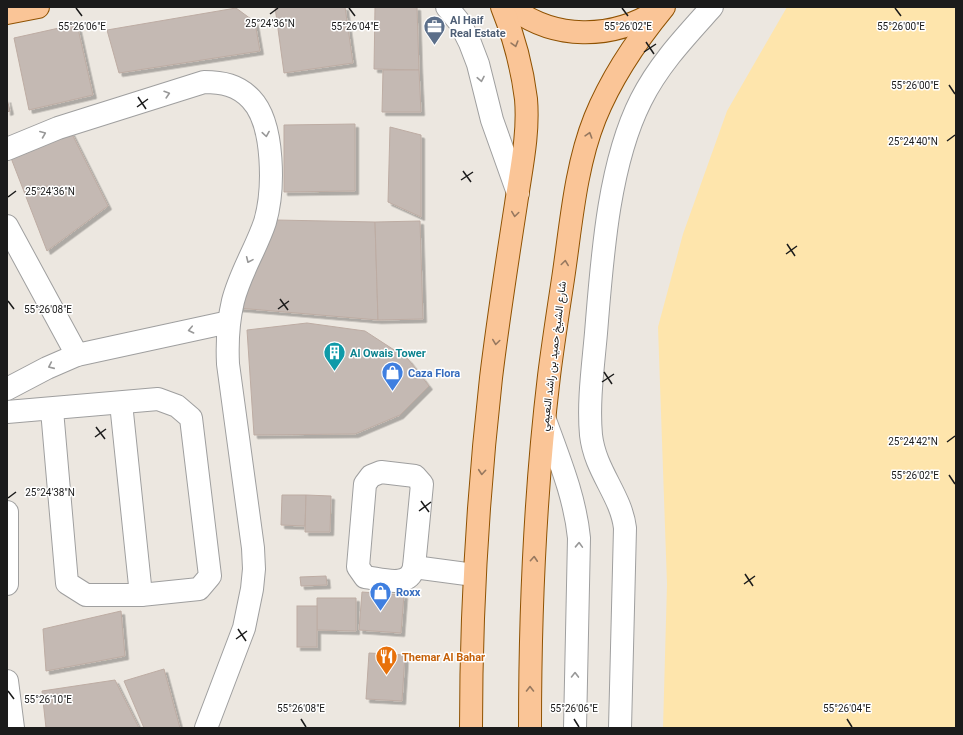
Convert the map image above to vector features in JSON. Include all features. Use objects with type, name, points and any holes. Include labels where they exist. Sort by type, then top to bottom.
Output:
[{"type":"main road","points":[[7,13],[38,7]]},
{"type":"main road","points":[[471,728],[474,575],[491,377],[525,142],[526,100],[519,58],[512,31],[502,7]]},
{"type":"main road","points":[[511,7],[522,16],[550,28],[581,33],[611,31],[640,21],[663,7]]},
{"type":"main road","name":"شارع الشيخ حميد بن راشد النعيمي","points":[[530,728],[533,575],[545,420],[557,322],[577,185],[584,152],[594,119],[608,88],[625,59],[663,7]]},
{"type":"street","points":[[448,7],[460,23],[473,50],[492,120],[518,193]]},
{"type":"street","points":[[620,728],[625,528],[620,506],[604,478],[596,458],[590,415],[598,302],[605,246],[619,159],[641,100],[675,48],[712,7]]},
{"type":"street","points":[[7,149],[58,128],[204,82],[221,82],[238,88],[251,99],[261,114],[266,130],[271,182],[269,201],[265,221],[241,279],[229,322],[228,364],[253,548],[254,568],[252,589],[244,628],[206,728]]},
{"type":"street","points":[[7,226],[77,355]]},
{"type":"street","points":[[7,389],[47,368],[77,355],[229,322]]},
{"type":"street","points":[[7,412],[52,410],[158,399],[177,406],[191,418],[210,576],[199,590],[141,595],[86,595],[67,583],[52,410]]},
{"type":"street","points":[[121,403],[141,595]]},
{"type":"street","points":[[545,420],[568,481],[577,519],[579,538],[575,728]]},
{"type":"street","points":[[376,473],[415,476],[422,484],[414,567],[410,576],[400,581],[365,577],[359,571],[358,567],[364,489],[367,479],[376,473]]},
{"type":"street","points":[[7,512],[7,584]]},
{"type":"street","points":[[414,567],[474,575]]},
{"type":"street","points":[[7,681],[12,728]]},
{"type":"sand","points":[[787,7],[956,7],[956,728],[663,728],[667,584],[658,327],[683,234],[727,111]]},
{"type":"building","points":[[275,7],[345,7],[353,63],[284,73]]},
{"type":"building","points":[[375,7],[417,7],[419,70],[374,69]]},
{"type":"building","points":[[236,8],[255,22],[260,51],[119,73],[107,30]]},
{"type":"building","points":[[77,24],[93,95],[29,110],[14,38]]},
{"type":"building","points":[[383,70],[419,70],[421,112],[382,112]]},
{"type":"building","points":[[7,99],[10,111],[7,112]]},
{"type":"building","points":[[355,124],[355,191],[284,192],[284,125]]},
{"type":"building","points":[[390,127],[421,135],[421,217],[388,202]]},
{"type":"building","points":[[71,132],[108,206],[47,251],[11,158]]},
{"type":"building","points":[[277,220],[375,222],[378,320],[238,308]]},
{"type":"building","points":[[420,221],[423,319],[378,320],[375,222]]},
{"type":"building","name":"Al Owais Tower","points":[[307,323],[365,331],[408,359],[429,386],[400,415],[355,434],[254,435],[247,330]]},
{"type":"building","points":[[282,495],[306,495],[305,526],[281,525]]},
{"type":"building","points":[[306,495],[331,496],[330,532],[305,532]]},
{"type":"building","points":[[326,576],[327,585],[301,586],[300,577]]},
{"type":"building","name":"Roxx","points":[[362,592],[404,595],[401,633],[359,630]]},
{"type":"building","points":[[317,598],[356,598],[356,631],[317,630]]},
{"type":"building","points":[[297,606],[317,606],[317,647],[297,647]]},
{"type":"building","points":[[121,611],[125,656],[46,671],[43,629]]},
{"type":"building","name":"Themar Al Bahar","points":[[369,653],[405,655],[402,701],[366,699]]},
{"type":"building","points":[[164,669],[180,728],[144,728],[124,681]]},
{"type":"building","points":[[115,680],[139,728],[46,728],[42,691]]},
{"type":"place","name":"Al Haif Real Estate","points":[[434,46]]},
{"type":"place","name":"Al Owais Tower","points":[[334,372]]},
{"type":"place","name":"Caza Flora","points":[[393,392]]},
{"type":"place","name":"Roxx","points":[[381,612]]},
{"type":"place","name":"Themar Al Bahar","points":[[386,676]]}]
